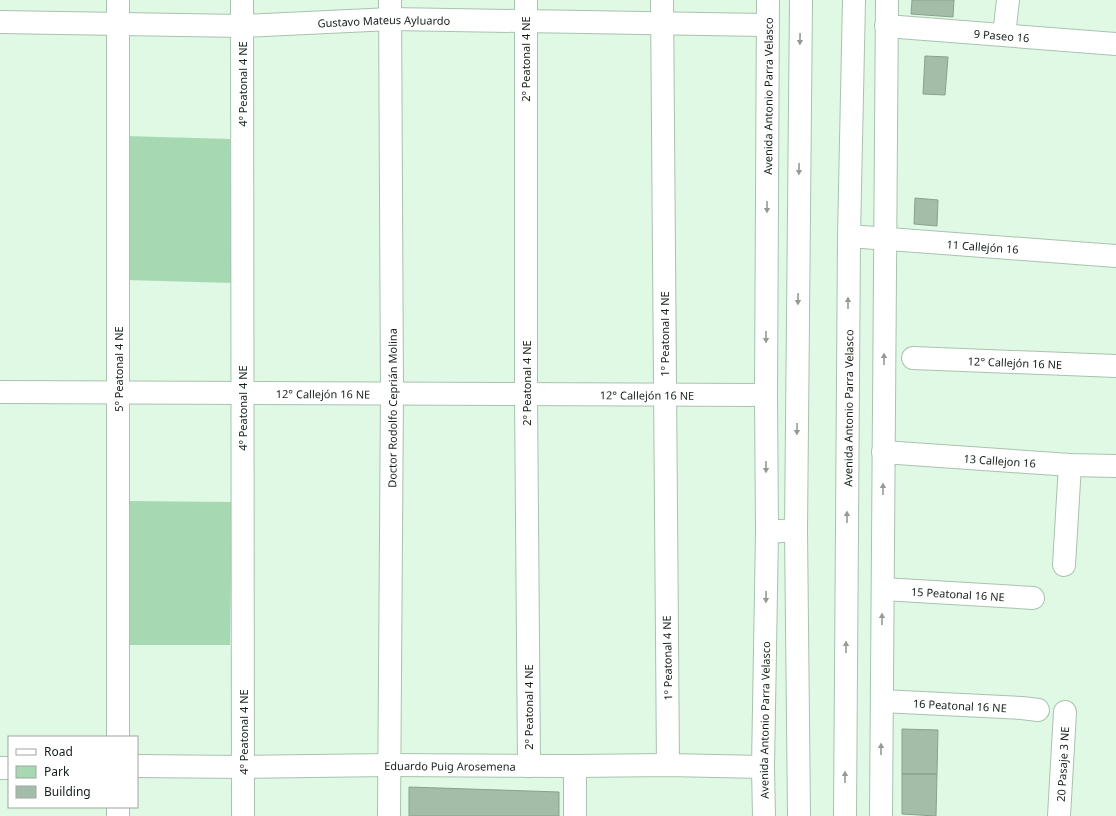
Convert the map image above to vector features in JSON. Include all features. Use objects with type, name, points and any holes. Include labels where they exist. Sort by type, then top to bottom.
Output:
[{"type":"street","name":"5º Peatonal 4 NE","points":[[118,0],[118,736]]},
{"type":"street","name":"4º Peatonal 4 NE","points":[[242,0],[243,816]]},
{"type":"street","name":"1º Peatonal 4 NE","points":[[662,0],[668,765]]},
{"type":"street","name":"Avenida Antonio Parra Velasco","points":[[764,816],[763,767],[767,532],[766,395],[768,0]]},
{"type":"street","points":[[799,816],[796,530],[801,0]]},
{"type":"street","name":"Avenida Antonio Parra Velasco","points":[[845,816],[849,236],[854,0]]},
{"type":"street","points":[[881,816],[887,0]]},
{"type":"street","points":[[1004,35],[1008,0]]},
{"type":"street","name":"Gustavo Mateus Ayluardo","points":[[0,22],[242,26],[390,10],[526,10],[662,23],[768,25]]},
{"type":"street","name":"Doctor Rodolfo Ceprián Molina","points":[[389,816],[392,394],[390,10]]},
{"type":"street","name":"2º Peatonal 4 NE","points":[[526,10],[526,394],[529,766]]},
{"type":"street","name":"9 Paseo 16","points":[[886,26],[1116,44]]},
{"type":"street","name":"11 Callejón 16","points":[[849,236],[1083,255],[1116,256]]},
{"type":"street","name":"12° Callejón 16 NE","points":[[913,358],[1116,366]]},
{"type":"street","name":"12° Callejón 16 NE","points":[[0,392],[766,395]]},
{"type":"street","name":"13 Callejon 16","points":[[883,452],[1070,465],[1116,466]]},
{"type":"street","points":[[1064,565],[1070,465]]},
{"type":"street","points":[[767,532],[796,530]]},
{"type":"street","name":"15 Peatonal 16 NE","points":[[882,589],[1033,598]]},
{"type":"street","name":"16 Peatonal 16 NE","points":[[882,701],[1038,710]]},
{"type":"street","name":"20 Pasaje 3 NE","points":[[1059,816],[1065,712]]},
{"type":"street","name":"Eduardo Puig Arosemena","points":[[138,766],[668,765],[763,767]]},
{"type":"street","points":[[575,766],[575,816]]},
{"type":"green space","points":[[125,136],[230,139],[232,283],[126,280]]},
{"type":"green space","points":[[126,501],[232,502],[230,645],[124,645]]},
{"type":"building","points":[[912,0],[954,0],[953,17],[911,14]]},
{"type":"building","points":[[925,56],[948,57],[945,95],[923,94]]},
{"type":"building","points":[[915,198],[938,200],[937,226],[914,224]]},
{"type":"building","points":[[902,729],[938,730],[937,774],[902,774]]},
{"type":"building","points":[[902,774],[937,774],[936,816],[902,814]]},
{"type":"building","points":[[409,787],[559,792],[559,816],[409,816]]}]
